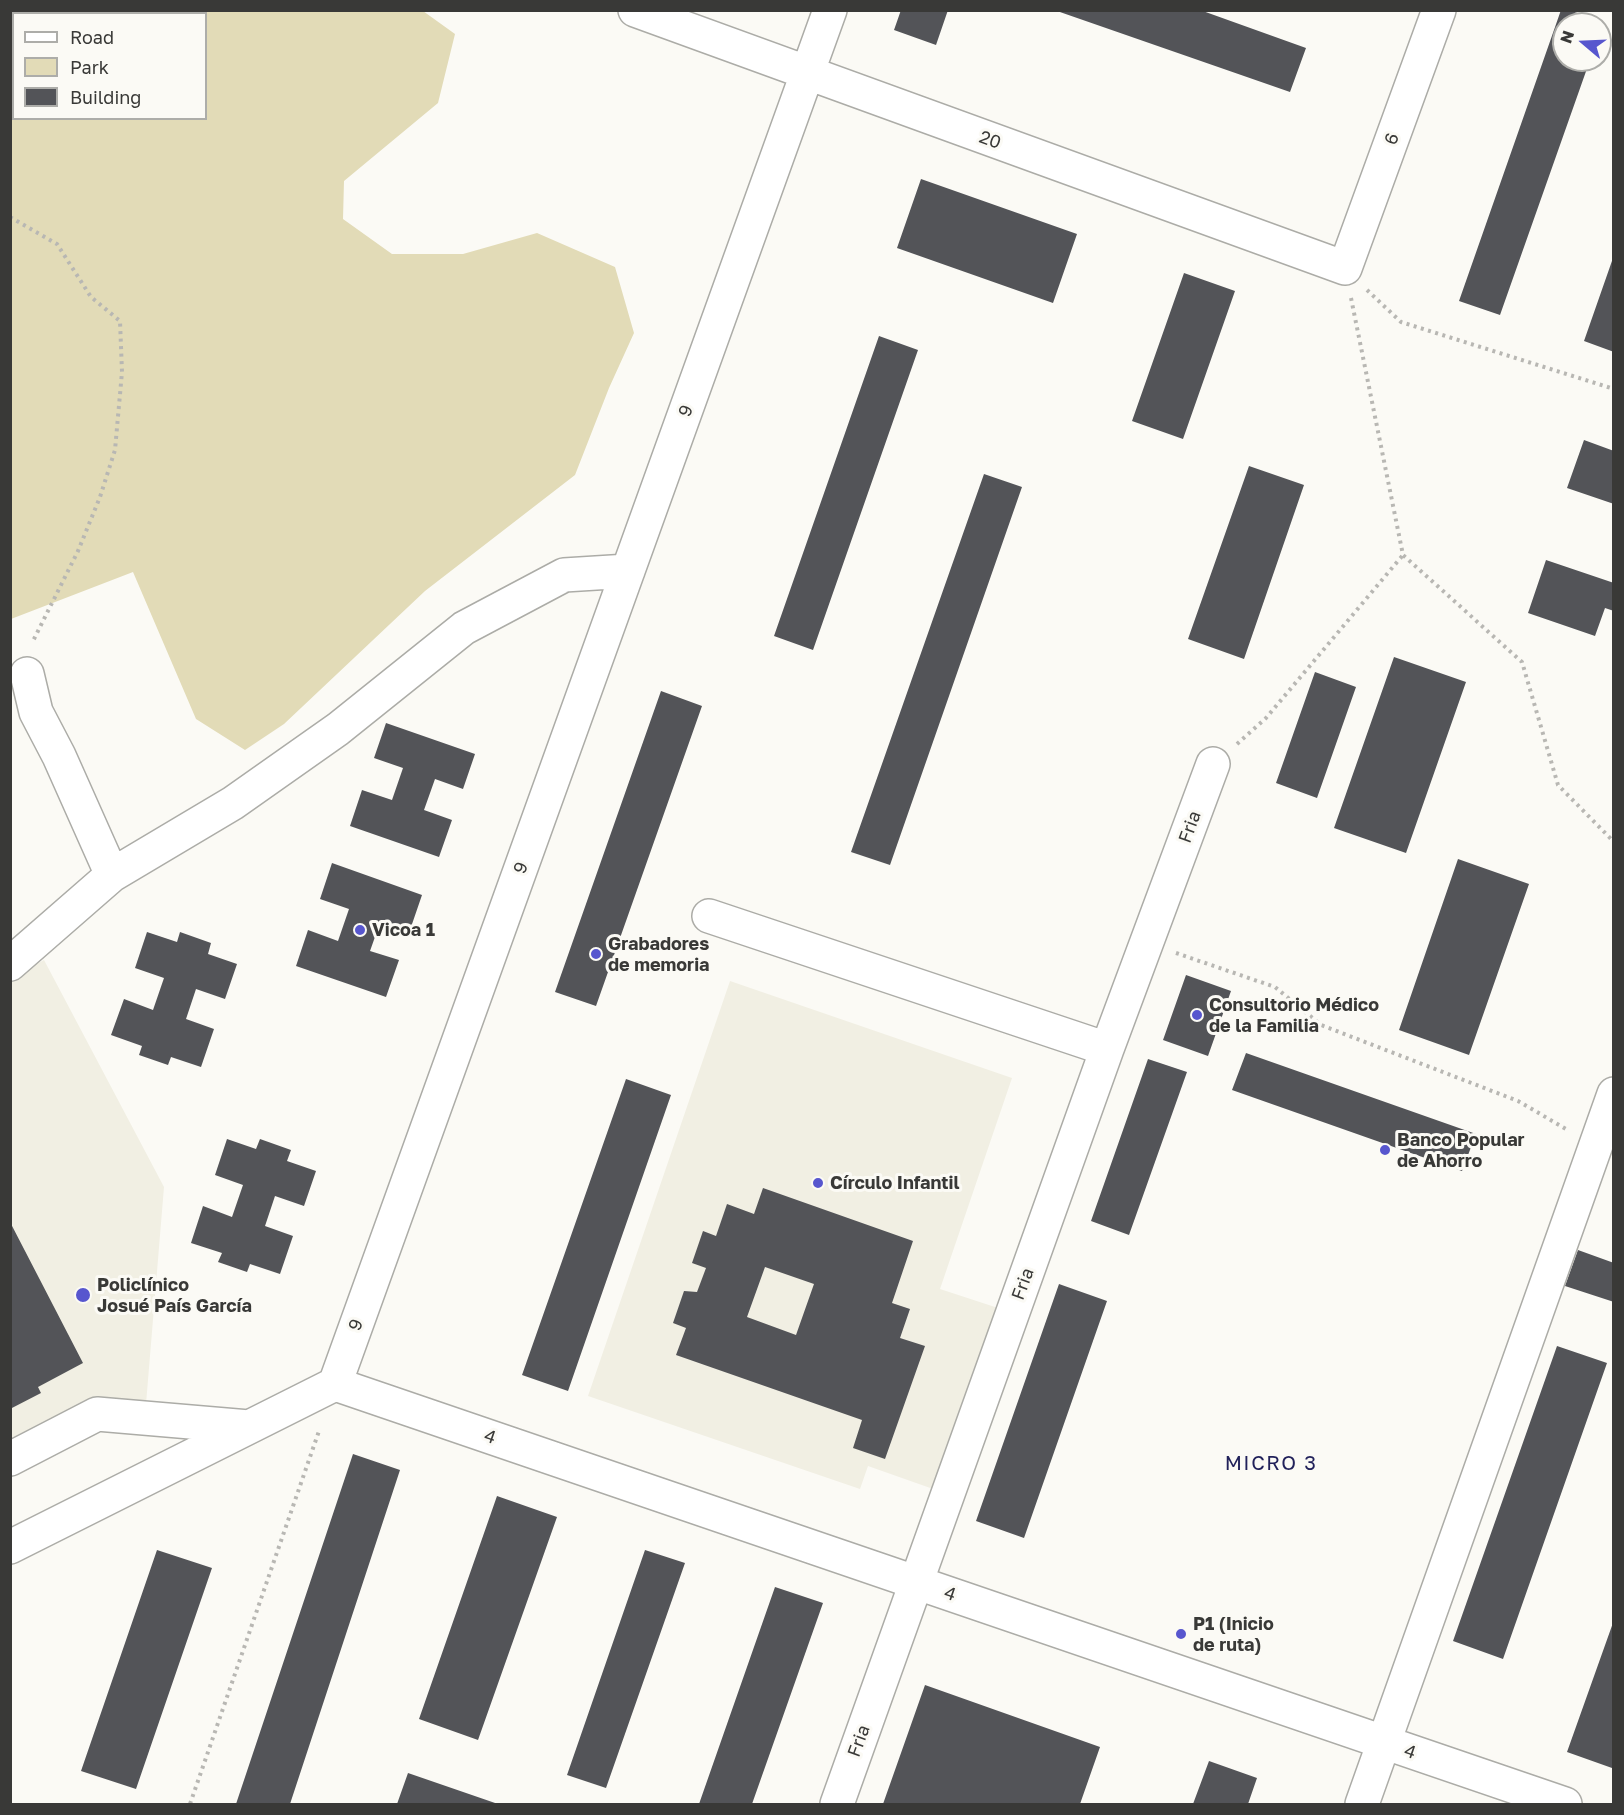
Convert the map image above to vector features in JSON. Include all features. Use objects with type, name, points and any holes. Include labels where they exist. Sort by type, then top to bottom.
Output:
[{"type":"street","name":"20","points":[[635,10],[1345,268]]},
{"type":"street","name":"9","points":[[335,1384],[830,10]]},
{"type":"street","name":"6","points":[[1345,268],[1439,10]]},
{"type":"street","points":[[10,964],[112,875],[243,797],[338,729],[464,628],[564,575],[628,571]]},
{"type":"street","points":[[27,674],[36,712],[59,756],[112,875]]},
{"type":"street","name":"Fria","points":[[837,1804],[1107,1048],[1213,764]]},
{"type":"street","points":[[709,916],[1107,1048]]},
{"type":"street","points":[[1362,1804],[1614,1094]]},
{"type":"street","points":[[10,1547],[335,1384]]},
{"type":"street","name":"4","points":[[335,1384],[1565,1804]]},
{"type":"street","points":[[10,1459],[97,1414],[249,1427]]},
{"type":"path","points":[[10,217],[57,244],[91,297],[120,321],[122,372],[115,450],[100,497],[78,551],[32,643],[27,674]]},
{"type":"path","points":[[1345,268],[1401,322],[1614,389]]},
{"type":"path","points":[[1345,268],[1403,555],[1522,662],[1558,785],[1614,842]]},
{"type":"path","points":[[1213,764],[1266,718],[1403,555]]},
{"type":"path","points":[[1147,943],[1275,987],[1321,1025],[1518,1101],[1595,1145]]},
{"type":"path","points":[[190,1804],[335,1384]]},
{"type":"shaded area","name":"Policlínico Josué País García","points":[[44,960],[164,1187],[146,1404],[11,1476],[11,978]]},
{"type":"shaded area","name":"Círculo Infantil","points":[[730,981],[1012,1078],[940,1289],[998,1308],[936,1490],[868,1466],[860,1489],[588,1396]]},
{"type":"green space","points":[[11,10],[423,11],[455,34],[438,103],[344,181],[343,219],[392,254],[463,254],[537,233],[615,267],[634,333],[609,388],[575,475],[425,591],[284,724],[245,750],[196,719],[133,572],[11,619]]},
{"type":"building","points":[[901,10],[948,10],[936,45],[894,30]]},
{"type":"building","points":[[1200,10],[1306,48],[1290,92],[1057,11]]},
{"type":"building","points":[[1552,36],[1552,72],[1586,72],[1500,315],[1459,301]]},
{"type":"building","points":[[921,179],[1077,234],[1053,303],[897,248]]},
{"type":"building","points":[[1614,258],[1614,352],[1584,341]]},
{"type":"building","points":[[1184,273],[1235,291],[1183,439],[1132,421]]},
{"type":"building","points":[[879,336],[918,350],[813,650],[774,636]]},
{"type":"building","points":[[1584,440],[1614,451],[1614,504],[1567,488]]},
{"type":"building","points":[[1249,466],[1304,485],[1244,659],[1188,639]]},
{"type":"building","points":[[984,474],[1022,487],[890,865],[851,852]]},
{"type":"building","points":[[1546,560],[1614,583],[1614,611],[1605,608],[1595,636],[1528,613]]},
{"type":"building","points":[[1394,657],[1466,682],[1406,853],[1334,828]]},
{"type":"building","points":[[1315,672],[1356,687],[1317,798],[1276,783]]},
{"type":"building","points":[[661,691],[702,706],[596,1006],[555,992]]},
{"type":"building","points":[[386,723],[475,754],[463,789],[435,779],[424,810],[452,820],[439,857],[350,826],[362,790],[392,800],[403,768],[374,758]]},
{"type":"building","points":[[1458,859],[1529,884],[1469,1055],[1399,1030]]},
{"type":"building","name":"Vicoa 1","points":[[332,863],[422,895],[410,930],[381,920],[370,951],[399,960],[386,997],[296,966],[308,930],[338,941],[349,909],[320,899]]},
{"type":"building","points":[[147,932],[177,942],[180,932],[211,943],[208,954],[237,964],[225,999],[196,989],[186,1019],[214,1029],[201,1067],[171,1057],[168,1065],[139,1055],[142,1046],[111,1035],[124,999],[153,1010],[164,978],[135,968]]},
{"type":"building","name":"Consultorio Médico de la Familia","points":[[1186,975],[1231,991],[1208,1056],[1163,1040]]},
{"type":"building","points":[[1246,1053],[1476,1134],[1462,1171],[1232,1090]]},
{"type":"building","points":[[1148,1059],[1187,1072],[1129,1235],[1091,1221]]},
{"type":"building","points":[[626,1079],[671,1095],[568,1391],[522,1375]]},
{"type":"building","points":[[227,1139],[256,1149],[260,1139],[291,1150],[287,1161],[316,1171],[304,1206],[275,1196],[265,1226],[293,1236],[280,1274],[250,1264],[247,1272],[218,1262],[222,1253],[191,1243],[203,1206],[232,1217],[243,1185],[215,1175]]},
{"type":"building","points":[[763,1188],[913,1241],[892,1303],[910,1309],[900,1338],[925,1346],[885,1459],[853,1448],[862,1420],[676,1355],[686,1328],[673,1323],[684,1291],[697,1292],[706,1268],[692,1263],[703,1231],[716,1236],[727,1204],[754,1214]],"holes":[[[765,1267],[814,1284],[796,1335],[747,1317]]]},
{"type":"building","points":[[10,1222],[83,1363],[38,1387],[41,1393],[10,1409]]},
{"type":"building","points":[[1578,1250],[1614,1263],[1614,1302],[1565,1286]]},
{"type":"building","points":[[1059,1284],[1107,1301],[1024,1538],[976,1521]]},
{"type":"building","points":[[1557,1346],[1607,1363],[1503,1659],[1453,1641]]},
{"type":"building","points":[[353,1454],[400,1470],[290,1804],[236,1804]]},
{"type":"building","points":[[497,1496],[557,1517],[478,1740],[419,1719]]},
{"type":"building","points":[[157,1550],[212,1568],[136,1789],[81,1771]]},
{"type":"building","points":[[645,1550],[685,1563],[606,1788],[567,1775]]},
{"type":"building","points":[[775,1587],[823,1603],[752,1804],[699,1804]]},
{"type":"building","points":[[1614,1620],[1614,1764],[1612,1768],[1567,1752]]},
{"type":"building","points":[[925,1685],[1100,1747],[1080,1804],[883,1804]]},
{"type":"building","points":[[1209,1761],[1257,1778],[1248,1804],[1193,1804]]},
{"type":"building","points":[[408,1773],[498,1804],[397,1804]]},
{"type":"place","name":"Vicoa 1","points":[[360,930]]},
{"type":"place","name":"Grabadores de memoria","points":[[596,954]]},
{"type":"place","name":"Consultorio Médico de la Familia","points":[[1197,1015]]},
{"type":"place","name":"Banco Popular de Ahorro","points":[[1385,1150]]},
{"type":"place","name":"Círculo Infantil","points":[[818,1183]]},
{"type":"place","name":"Policlínico Josué País García","points":[[83,1295]]},
{"type":"place","name":"P1 (Inicio de ruta)","points":[[1181,1634]]},
{"type":"district","name":"MICRO 3","points":[[1271,1464]]}]
